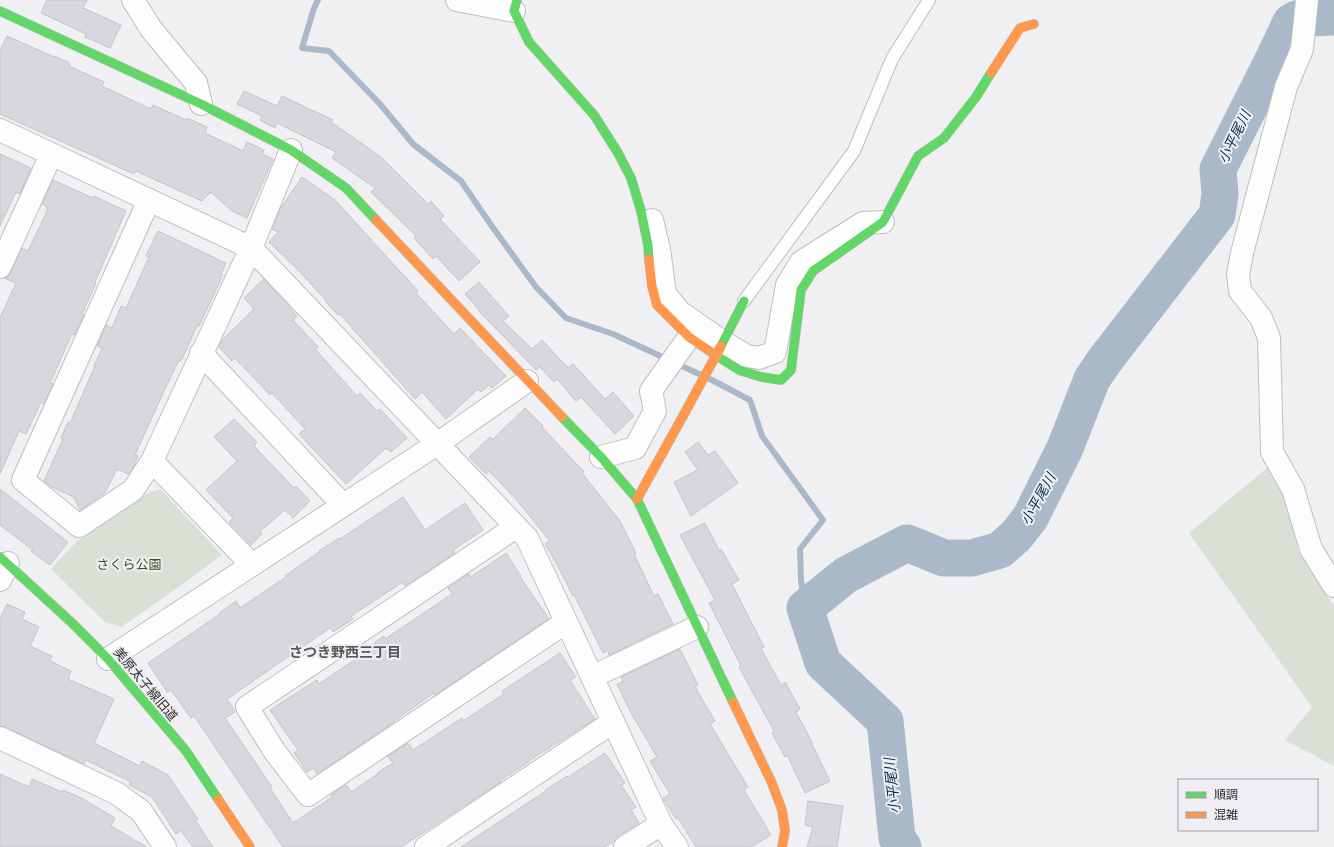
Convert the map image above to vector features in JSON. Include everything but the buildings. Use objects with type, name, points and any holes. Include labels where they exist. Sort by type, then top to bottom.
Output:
[{"type":"street","points":[[133,0],[151,29],[196,83],[201,104]]},
{"type":"street","points":[[457,0],[515,6],[529,42],[594,115],[618,153],[631,178],[641,211],[648,245],[652,286],[657,305],[687,340],[739,370],[761,377],[781,380],[791,370],[801,290],[813,270],[884,222],[918,156],[944,138],[976,97],[1020,28],[1034,24]]},
{"type":"street","points":[[1307,0],[1302,49],[1286,87],[1242,253],[1238,274],[1240,290],[1261,318],[1269,338],[1272,452],[1293,489],[1311,549],[1334,586]]},
{"type":"street","points":[[0,11],[201,104],[291,150],[346,188],[601,458],[637,499],[771,781],[782,810],[785,831],[782,847]]},
{"type":"street","points":[[0,130],[251,248],[516,526],[527,538],[661,824],[677,847]]},
{"type":"street","points":[[618,153],[627,148],[646,197],[659,249],[666,294],[680,312],[722,344],[747,356],[759,358],[775,352],[787,285],[801,262],[863,223],[884,222]]},
{"type":"street","points":[[149,200],[23,480],[78,526],[133,490],[152,462],[201,353],[251,248],[291,150]]},
{"type":"street","points":[[0,267],[51,155]]},
{"type":"street","points":[[637,499],[744,301]]},
{"type":"street","points":[[601,458],[634,448],[655,411],[651,391],[662,373],[687,340]]},
{"type":"street","points":[[201,353],[343,505]]},
{"type":"street","points":[[108,659],[437,444],[527,381]]},
{"type":"street","points":[[152,462],[252,565]]},
{"type":"street","points":[[516,526],[247,707],[275,752],[308,795],[566,622]]},
{"type":"street","name":"美原太子線旧道","points":[[3,567],[71,622],[108,659],[186,751],[250,847]]},
{"type":"street","points":[[592,677],[697,627]]},
{"type":"street","points":[[426,847],[613,722]]},
{"type":"street","points":[[0,738],[116,793],[141,811],[165,847]]},
{"type":"street","points":[[625,847],[661,824]]},
{"type":"lane","points":[[744,301],[854,151],[892,59],[929,0]]},
{"type":"green space","points":[[1268,467],[1287,498],[1298,551],[1334,606],[1334,766],[1285,740],[1312,707],[1189,533]]},
{"type":"green space","name":"さくら公園","points":[[160,489],[222,555],[121,627],[105,622],[51,569],[76,542],[148,493]]},
{"type":"waterway","points":[[318,0],[314,8],[302,48],[329,51],[380,104],[413,144],[461,181],[536,287],[566,318],[613,334],[712,380],[750,400],[762,436],[823,520],[800,549],[801,580],[805,608]]},
{"type":"waterway","name":"小平尾川","points":[[1311,18],[1334,17]]},
{"type":"waterway","name":"小平尾川","points":[[903,847],[897,838],[885,721],[823,663],[805,608],[846,575],[907,543],[944,558],[972,558],[1000,550],[1016,536],[1030,518],[1065,448],[1092,379],[1217,215],[1220,194],[1218,169],[1291,22],[1296,19]]},
{"type":"traffic: fast","points":[[517,0],[514,11],[529,42],[594,115],[618,153],[631,178],[641,211],[648,245],[649,259]]},
{"type":"traffic: fast","points":[[0,11],[201,104],[291,150],[346,188],[376,220]]},
{"type":"traffic: fast","points":[[717,356],[739,370],[761,377],[781,380],[791,370],[801,290],[813,271],[883,222],[918,156],[944,138],[976,97],[991,73]]},
{"type":"traffic: fast","points":[[721,346],[744,301]]},
{"type":"traffic: fast","points":[[562,417],[601,457],[637,499],[733,702]]},
{"type":"traffic: fast","points":[[0,557],[71,622],[108,659],[186,751],[218,799]]},
{"type":"traffic: slow","points":[[991,73],[1020,28],[1034,24]]},
{"type":"traffic: slow","points":[[376,220],[562,417]]},
{"type":"traffic: slow","points":[[649,259],[652,286],[657,305],[689,337],[717,356]]},
{"type":"traffic: slow","points":[[683,416],[721,346]]},
{"type":"traffic: slow","points":[[637,499],[683,416]]},
{"type":"traffic: slow","points":[[733,702],[771,781],[782,810],[785,831],[782,847]]},
{"type":"traffic: slow","points":[[218,799],[250,847]]},
{"type":"district","name":"さつき野西三丁目","points":[[345,652]]}]
